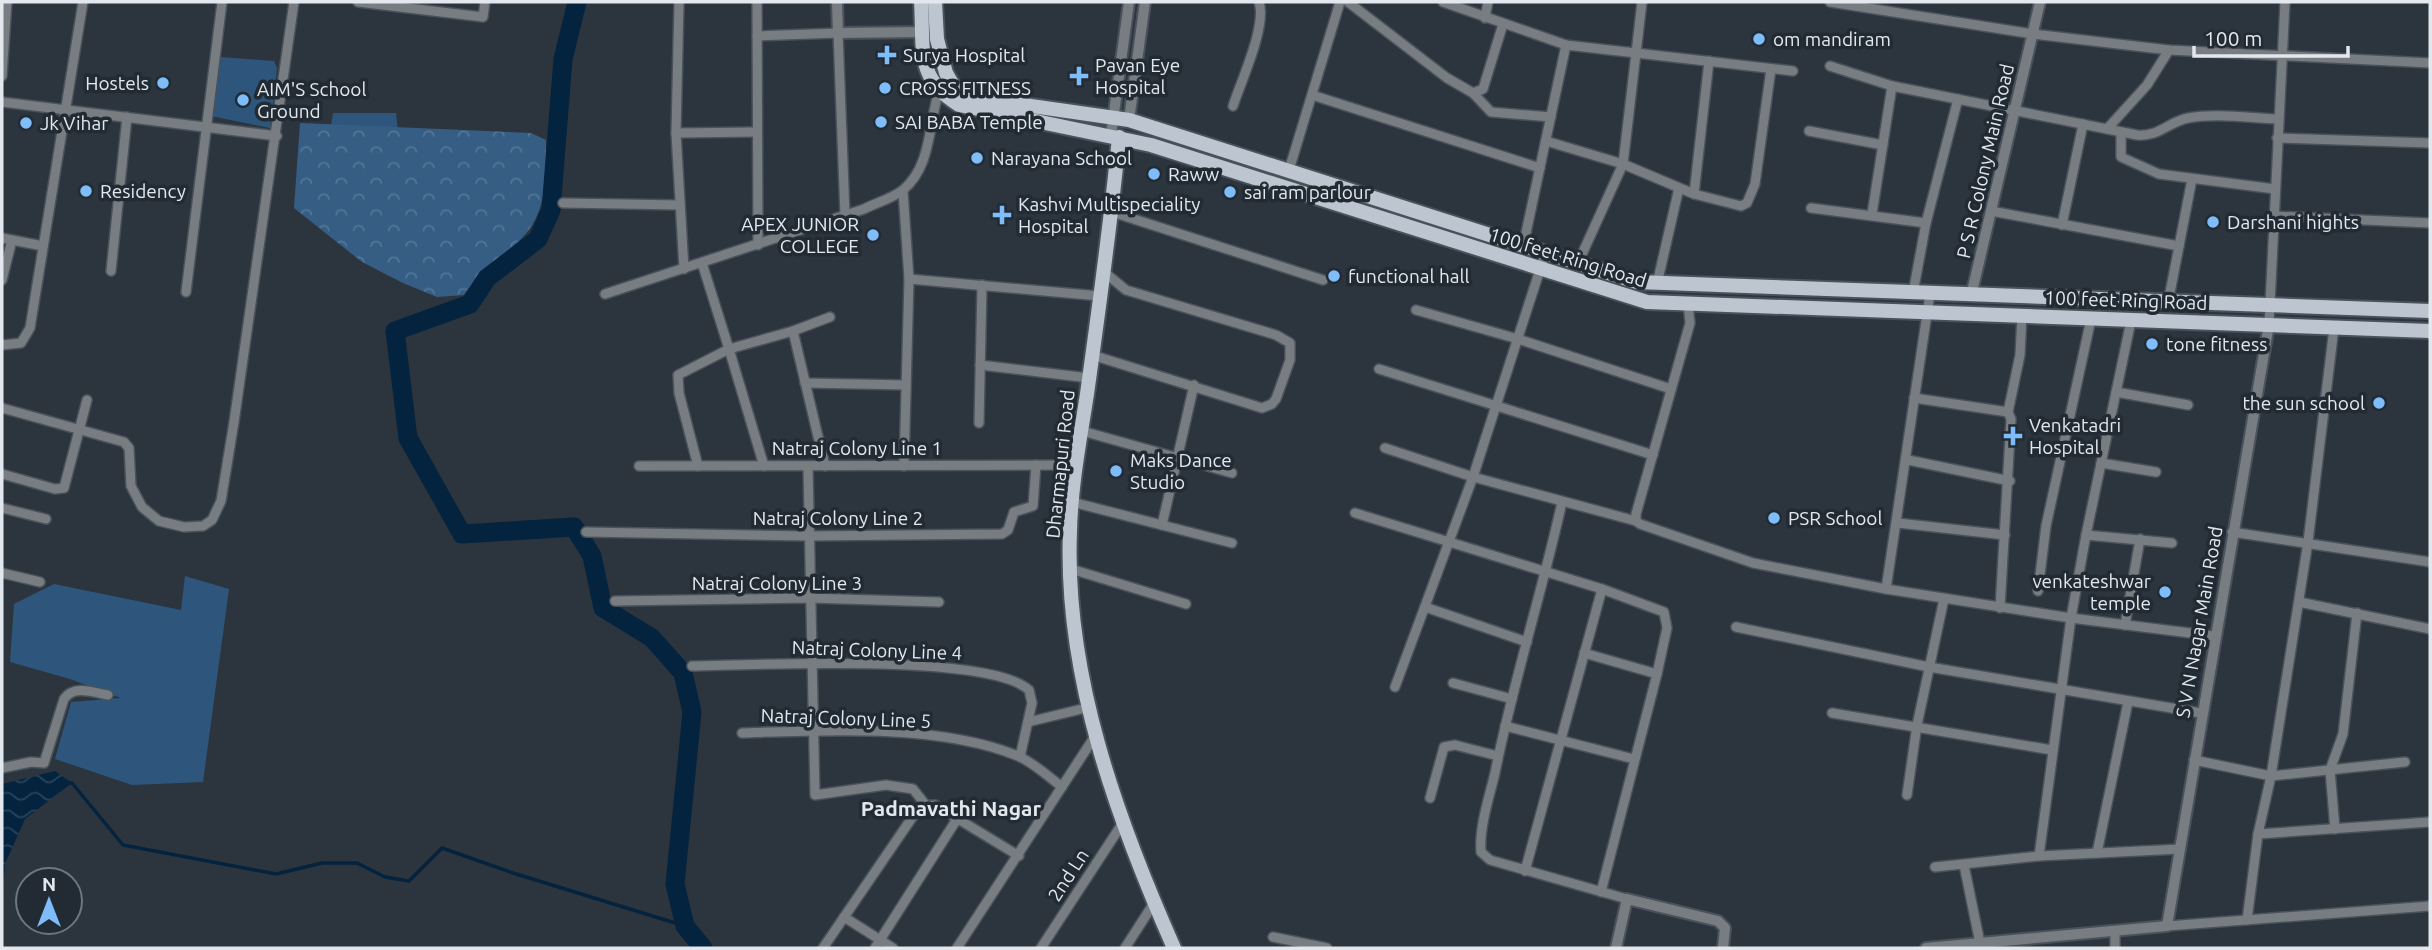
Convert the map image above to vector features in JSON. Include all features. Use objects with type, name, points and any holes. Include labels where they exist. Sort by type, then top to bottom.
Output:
[{"type":"main road","points":[[921,2],[926,73],[939,93]]},
{"type":"main road","points":[[935,2],[937,39],[946,73]]},
{"type":"main road","name":"100 feet Ring Road","points":[[946,73],[955,89],[982,99],[1129,120],[1637,282],[1780,285],[1971,296],[2430,311]]},
{"type":"main road","name":"100 feet Ring Road","points":[[939,93],[959,105],[984,113],[1119,137],[1540,271],[1647,302],[2430,331]]},
{"type":"main road","name":"Dharmapuri Road","points":[[1129,120],[1119,137],[1112,212],[1076,465],[1072,502],[1071,569],[1078,642],[1096,735],[1154,903],[1174,948]]},
{"type":"street","points":[[2,76],[7,2]]},
{"type":"street","points":[[2,345],[13,346],[26,337],[83,2]]},
{"type":"street","points":[[186,292],[204,127],[222,2]]},
{"type":"street","points":[[2,408],[127,444],[131,486],[142,507],[159,521],[184,527],[203,526],[217,513],[234,422],[277,136],[294,2]]},
{"type":"street","points":[[358,2],[483,16],[485,2]]},
{"type":"street","points":[[679,2],[676,133],[684,269]]},
{"type":"street","points":[[757,2],[758,245]]},
{"type":"street","points":[[837,2],[845,215]]},
{"type":"street","points":[[1119,137],[1113,118],[1129,2]]},
{"type":"street","points":[[1129,120],[1145,2]]},
{"type":"street","points":[[1233,106],[1257,34],[1261,17],[1259,2]]},
{"type":"street","points":[[1289,170],[1340,2]]},
{"type":"street","points":[[1348,2],[1447,78],[1472,93],[1491,111],[1551,117]]},
{"type":"street","points":[[1443,2],[1566,45],[1793,71]]},
{"type":"street","points":[[1485,18],[1488,2]]},
{"type":"street","points":[[1578,263],[1623,164],[1642,2]]},
{"type":"street","points":[[1836,2],[2033,34],[2169,50],[2430,63]]},
{"type":"street","name":"P S R Colony Main Road","points":[[1971,296],[2040,2]]},
{"type":"street","points":[[2269,324],[2277,119],[2285,56],[2285,2]]},
{"type":"street","points":[[1472,93],[1483,89],[1488,79],[1503,23]]},
{"type":"street","points":[[757,36],[923,32]]},
{"type":"street","points":[[1523,247],[1566,45]]},
{"type":"street","points":[[2107,129],[2147,85],[2169,50]]},
{"type":"street","points":[[1694,194],[1709,61]]},
{"type":"street","points":[[1830,66],[1892,86],[2121,132],[2155,135],[2176,122],[2194,117],[2277,119]]},
{"type":"street","points":[[1546,141],[1623,164],[1694,194],[1733,206],[1747,203],[1752,196],[1771,69]]},
{"type":"street","points":[[605,294],[845,215],[903,191],[917,174],[946,73]]},
{"type":"street","points":[[1872,214],[1892,86]]},
{"type":"street","points":[[1312,95],[1540,168]]},
{"type":"street","points":[[1913,293],[1926,222],[1958,99]]},
{"type":"street","points":[[2,102],[277,136]]},
{"type":"street","points":[[111,271],[127,117]]},
{"type":"street","points":[[2062,225],[2083,124]]},
{"type":"street","points":[[1809,131],[1883,145]]},
{"type":"street","points":[[676,133],[757,132]]},
{"type":"street","points":[[2121,132],[2119,153],[2126,162],[2159,174],[2275,190]]},
{"type":"street","points":[[2277,138],[2430,143]]},
{"type":"street","points":[[2168,303],[2192,179]]},
{"type":"street","points":[[1657,284],[1679,188]]},
{"type":"street","points":[[903,191],[909,279],[904,466]]},
{"type":"street","points":[[564,203],[680,205]]},
{"type":"street","points":[[1811,208],[1926,222]]},
{"type":"street","points":[[1990,211],[2179,246]]},
{"type":"street","points":[[1112,212],[1323,280]]},
{"type":"street","points":[[2273,216],[2430,223]]},
{"type":"street","points":[[2,280],[7,239],[43,246]]},
{"type":"street","points":[[1395,687],[1473,477],[1545,254]]},
{"type":"street","points":[[702,263],[764,466]]},
{"type":"street","points":[[1092,355],[1267,408],[1276,399],[1290,360],[1290,343],[1276,335],[1126,290],[1104,272]]},
{"type":"street","points":[[909,279],[1100,296]]},
{"type":"street","points":[[979,423],[982,285]]},
{"type":"street","points":[[1886,589],[1908,460],[1914,398],[1930,294]]},
{"type":"street","points":[[1636,521],[1690,323],[1688,304]]},
{"type":"street","points":[[1416,310],[1518,339],[1671,389]]},
{"type":"street","points":[[2000,608],[2010,481],[2011,419],[2008,412],[2020,355],[2022,315]]},
{"type":"street","points":[[698,466],[679,393],[678,375],[729,349],[793,331],[830,317]]},
{"type":"street","points":[[2038,591],[2046,526],[2091,319]]},
{"type":"street","points":[[2039,856],[2071,618],[2131,321]]},
{"type":"street","name":"S V N Nagar Main Road","points":[[2167,926],[2214,636],[2269,324]]},
{"type":"street","points":[[2247,920],[2258,834],[2271,776],[2308,542],[2334,328]]},
{"type":"street","points":[[793,331],[825,466]]},
{"type":"street","points":[[980,365],[1089,378]]},
{"type":"street","points":[[1379,369],[1653,455]]},
{"type":"street","points":[[805,383],[906,385]]},
{"type":"street","points":[[1162,525],[1194,385]]},
{"type":"street","points":[[2116,392],[2188,405]]},
{"type":"street","points":[[1914,398],[2008,412]]},
{"type":"street","points":[[2,474],[55,489],[64,488],[87,400]]},
{"type":"street","points":[[1082,431],[1176,455],[1232,473]]},
{"type":"street","points":[[1385,448],[1473,477],[1636,521],[1649,530],[1753,563],[2000,608],[2214,636]]},
{"type":"street","points":[[1908,460],[2010,481]]},
{"type":"street","points":[[2101,463],[2156,472]]},
{"type":"street","name":"Natraj Colony Line 2","points":[[586,532],[808,536],[1002,534],[1008,530],[1014,512],[1033,506],[1036,465]]},
{"type":"street","name":"Natraj Colony Line 1","points":[[639,466],[1076,465]]},
{"type":"street","points":[[808,467],[815,795],[886,785],[912,789],[925,804],[935,805],[1019,856]]},
{"type":"street","points":[[1072,502],[1232,543]]},
{"type":"street","points":[[1562,502],[1547,573],[1498,756],[1481,852],[1490,860],[1525,871],[1718,921],[1725,928],[1723,948]]},
{"type":"street","points":[[2,508],[46,519]]},
{"type":"street","points":[[1355,513],[1602,589],[1664,612],[1667,628],[1657,674],[1601,891]]},
{"type":"street","points":[[1898,523],[2005,535]]},
{"type":"street","points":[[2232,532],[2430,562]]},
{"type":"street","points":[[2086,535],[2172,543]]},
{"type":"street","points":[[2125,625],[2140,539]]},
{"type":"street","points":[[1071,569],[1186,604]]},
{"type":"street","points":[[2,573],[40,582]]},
{"type":"street","points":[[1525,871],[1602,589]]},
{"type":"street","name":"Natraj Colony Line 3","points":[[615,601],[809,598],[939,602]]},
{"type":"street","points":[[1907,795],[1917,725],[1944,598]]},
{"type":"street","points":[[2299,603],[2430,629]]},
{"type":"street","points":[[1425,607],[1527,642]]},
{"type":"street","points":[[2335,828],[2330,770],[2343,734],[2357,613]]},
{"type":"street","points":[[1736,627],[1929,667],[2201,713]]},
{"type":"street","points":[[1584,653],[1657,674]]},
{"type":"street","name":"Natraj Colony Line 4","points":[[692,666],[811,664],[971,670],[1025,686],[1032,703],[1020,757]]},
{"type":"street","points":[[1453,683],[1512,699]]},
{"type":"street","points":[[2,768],[31,762],[44,763],[64,699],[68,694],[83,691],[108,695]]},
{"type":"street","points":[[2097,853],[2128,702]]},
{"type":"street","points":[[1028,722],[1090,707]]},
{"type":"street","points":[[1832,713],[1917,725],[2052,750]]},
{"type":"street","points":[[1505,726],[1634,759]]},
{"type":"street","name":"Natraj Colony Line 5","points":[[742,733],[813,730],[921,735],[1020,757],[1062,787]]},
{"type":"street","points":[[957,948],[1096,735]]},
{"type":"street","points":[[1430,798],[1444,747],[1455,745],[1498,756]]},
{"type":"street","points":[[2194,760],[2271,776],[2405,762]]},
{"type":"street","points":[[823,948],[913,814],[925,804]]},
{"type":"street","points":[[878,944],[957,819]]},
{"type":"street","name":"2nd Ln","points":[[1041,948],[1125,821]]},
{"type":"street","points":[[2258,834],[2430,822]]},
{"type":"street","points":[[1935,867],[2039,856],[2179,849]]},
{"type":"street","points":[[1964,865],[1981,946]]},
{"type":"street","points":[[1616,948],[1627,899]]},
{"type":"street","points":[[1125,948],[1154,903]]},
{"type":"street","points":[[1926,948],[2017,944],[2167,926],[2430,906]]},
{"type":"street","points":[[844,917],[878,944],[893,948]]},
{"type":"street","points":[[2115,931],[2115,948]]},
{"type":"street","points":[[1273,937],[1327,948]]},
{"type":"shaded area","name":"AIM'S School Ground","points":[[221,57],[274,61],[277,68],[270,128],[211,116]]},
{"type":"shaded area","points":[[333,113],[396,113],[398,131],[330,133]]},
{"type":"shaded area","points":[[185,576],[229,589],[203,782],[132,785],[55,759],[71,702],[121,698],[70,679],[10,662],[14,604],[54,584],[181,610]]},
{"type":"green space","points":[[300,123],[531,133],[546,140],[544,192],[537,216],[522,238],[486,270],[464,295],[437,297],[362,262],[294,208]]},
{"type":"water","points":[[55,771],[72,783],[25,819],[5,864],[2,905],[2,784]]},
{"type":"waterway","points":[[577,2],[563,59],[551,210],[538,239],[487,278],[470,304],[395,331],[408,438],[462,534],[574,527],[592,556],[603,608],[652,638],[683,673],[692,712],[675,884],[685,926],[703,948]]},
{"type":"waterway","points":[[69,783],[72,783],[123,845],[276,874],[322,863],[357,863],[385,877],[409,881],[442,848],[513,873],[685,926]]},
{"type":"place","name":"om mandiram","points":[[1759,39]]},
{"type":"place","name":"Surya Hospital","points":[[887,55]]},
{"type":"place","name":"Pavan Eye Hospital","points":[[1079,76]]},
{"type":"place","name":"Hostels","points":[[163,83]]},
{"type":"place","name":"CROSS FITNESS","points":[[885,88]]},
{"type":"place","name":"AIM'S School Ground","points":[[243,100]]},
{"type":"place","name":"SAI BABA Temple","points":[[881,122]]},
{"type":"place","name":"Jk Vihar","points":[[26,123]]},
{"type":"place","name":"Narayana School","points":[[977,158]]},
{"type":"place","name":"Raww","points":[[1154,174]]},
{"type":"place","name":"Residency","points":[[86,191]]},
{"type":"place","name":"sai ram parlour","points":[[1230,192]]},
{"type":"place","name":"Kashvi Multispeciality Hospital","points":[[1002,215]]},
{"type":"place","name":"Darshani hights","points":[[2213,222]]},
{"type":"place","name":"APEX JUNIOR COLLEGE","points":[[873,235]]},
{"type":"place","name":"functional hall","points":[[1334,276]]},
{"type":"place","name":"tone fitness","points":[[2152,344]]},
{"type":"place","name":"the sun school","points":[[2379,403]]},
{"type":"place","name":"Venkatadri Hospital","points":[[2013,436]]},
{"type":"place","name":"Maks Dance Studio","points":[[1116,471]]},
{"type":"place","name":"PSR School","points":[[1774,518]]},
{"type":"place","name":"venkateshwar temple","points":[[2165,592]]},
{"type":"district","name":"Padmavathi Nagar","points":[[951,808]]}]
